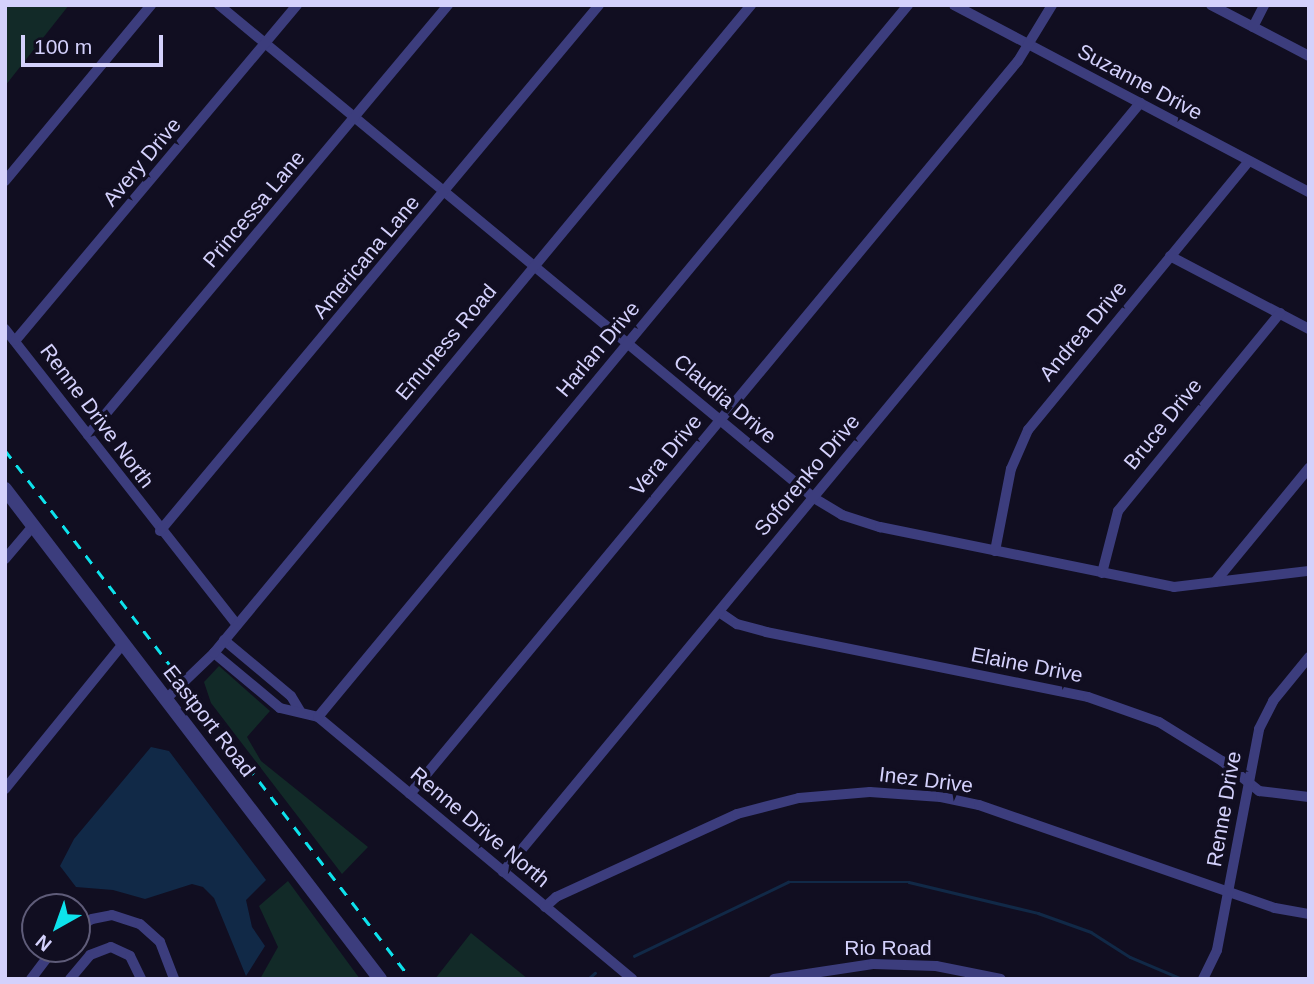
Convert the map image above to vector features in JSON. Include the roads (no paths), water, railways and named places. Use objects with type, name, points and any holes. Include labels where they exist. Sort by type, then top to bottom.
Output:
[{"type":"street","points":[[5,181],[151,5]]},
{"type":"street","name":"Claudia Drive","points":[[219,5],[814,498],[857,521],[1174,587],[1309,571]]},
{"type":"street","name":"Avery Drive","points":[[15,341],[297,5]]},
{"type":"street","name":"Princessa Lane","points":[[88,435],[448,5]]},
{"type":"street","name":"Americana Lane","points":[[160,531],[600,5]]},
{"type":"street","name":"Emuness Road","points":[[166,699],[214,653],[751,5]]},
{"type":"street","name":"Harlan Drive","points":[[318,717],[908,5]]},
{"type":"street","name":"Suzanne Drive","points":[[954,5],[1309,192]]},
{"type":"street","name":"Vera Drive","points":[[410,794],[1029,46],[1052,5]]},
{"type":"street","points":[[1211,5],[1309,56]]},
{"type":"street","points":[[1253,27],[1264,5]]},
{"type":"street","name":"Soforenko Drive","points":[[503,872],[1140,103]]},
{"type":"street","name":"Andrea Drive","points":[[995,551],[1011,469],[1028,430],[1250,160]]},
{"type":"street","points":[[1170,256],[1309,329]]},
{"type":"street","name":"Bruce Drive","points":[[1102,573],[1118,511],[1280,313]]},
{"type":"street","name":"Renne Drive North","points":[[5,328],[160,531],[237,625]]},
{"type":"street","points":[[1215,582],[1309,468]]},
{"type":"street","name":"Eastport Road","points":[[5,489],[380,979]]},
{"type":"street","points":[[5,559],[33,526]]},
{"type":"street","name":"Elaine Drive","points":[[719,612],[737,624],[766,632],[1088,697],[1140,713],[1195,743],[1248,785],[1270,795],[1309,797]]},
{"type":"street","points":[[224,640],[291,696],[300,711]]},
{"type":"street","points":[[5,789],[123,644]]},
{"type":"street","name":"Renne Drive North","points":[[214,653],[280,708],[318,717],[632,979]]},
{"type":"street","name":"Renne Drive","points":[[1203,979],[1217,950],[1248,785],[1264,720],[1277,695],[1309,657]]},
{"type":"street","name":"Inez Drive","points":[[545,907],[556,897],[737,814],[799,798],[870,792],[940,797],[979,805],[1229,893],[1309,914]]},
{"type":"street","points":[[91,920],[112,915],[140,924],[160,942],[174,979]]},
{"type":"street","points":[[69,979],[90,955],[111,947],[130,956],[141,979]]},
{"type":"street","points":[[31,979],[43,963]]},
{"type":"street","name":"Rio Road","points":[[774,979],[873,964],[936,966],[1001,979]]},
{"type":"water","points":[[151,747],[169,751],[266,880],[246,900],[252,927],[265,946],[246,976],[214,898],[203,887],[192,884],[145,899],[113,890],[76,887],[60,866],[74,839]]},
{"type":"waterway","points":[[634,956],[788,882],[909,882],[1038,913],[1091,932],[1130,957],[1180,978]]},
{"type":"waterway","points":[[588,979],[595,973]]},
{"type":"railway","points":[[5,450],[411,979]]}]
